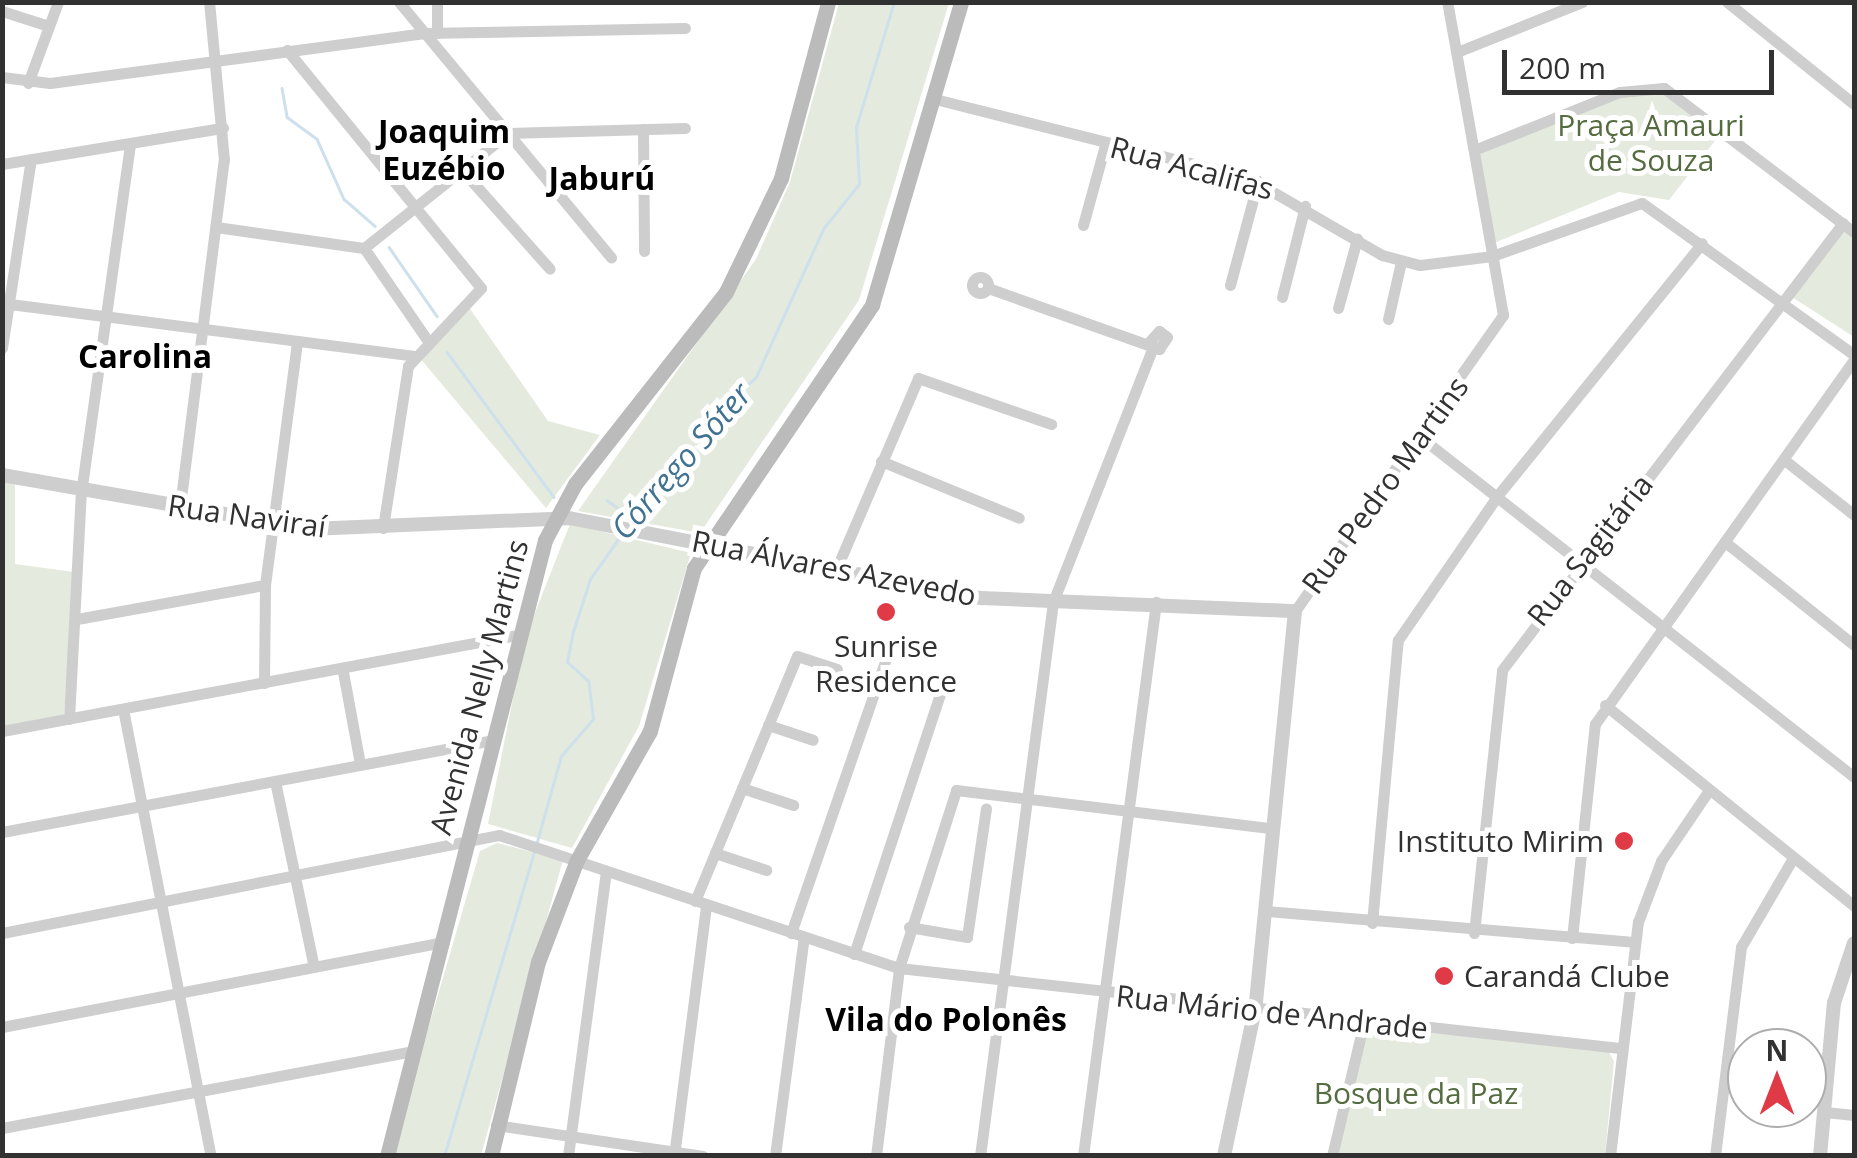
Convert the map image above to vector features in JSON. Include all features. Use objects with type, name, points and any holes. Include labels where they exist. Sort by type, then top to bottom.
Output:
[{"type":"main road","name":"Avenida Nelly Martins","points":[[387,1156],[444,942],[517,635],[554,518],[726,292],[780,178],[828,2]]},
{"type":"main road","points":[[491,1156],[529,990],[577,860],[650,731],[683,598],[708,544],[872,305],[961,2]]},
{"type":"street","points":[[28,84],[58,2]]},
{"type":"street","points":[[180,506],[216,227],[223,128],[209,2]]},
{"type":"street","points":[[400,2],[431,33],[611,256]]},
{"type":"street","points":[[431,33],[437,2]]},
{"type":"street","name":"Rua Pedro Martins","points":[[1224,1156],[1256,1010],[1295,611],[1499,328],[1492,256],[1446,2]]},
{"type":"street","points":[[1458,52],[1582,2]]},
{"type":"street","points":[[1727,2],[1854,104]]},
{"type":"street","points":[[2,11],[49,26]]},
{"type":"street","points":[[2,78],[28,84],[217,56],[431,33],[685,28]]},
{"type":"street","points":[[286,50],[480,288],[413,356],[383,528]]},
{"type":"street","points":[[1474,150],[1620,92],[1664,88],[1854,232]]},
{"type":"street","name":"Rua Acalifas","points":[[935,99],[1258,181],[1401,262]]},
{"type":"street","points":[[2,164],[223,128]]},
{"type":"street","points":[[216,227],[364,248],[508,132],[685,128]]},
{"type":"street","points":[[643,129],[644,251]]},
{"type":"street","points":[[69,719],[82,492],[130,143]]},
{"type":"street","points":[[1082,226],[1106,144]]},
{"type":"street","points":[[2,348],[30,159]]},
{"type":"street","points":[[462,170],[550,269]]},
{"type":"street","points":[[1230,285],[1258,181]]},
{"type":"street","points":[[1388,319],[1401,262],[1492,256],[1642,203],[1702,242],[1780,305],[1854,357],[1787,462],[1661,623],[1604,705],[1586,765],[1572,938]]},
{"type":"street","points":[[1282,297],[1305,206]]},
{"type":"street","name":"Rua Sagitária","points":[[1474,933],[1502,670],[1580,562],[1842,222]]},
{"type":"street","points":[[1338,308],[1356,239]]},
{"type":"street","points":[[1372,923],[1391,661],[1410,617],[1498,495],[1702,242]]},
{"type":"street","points":[[364,248],[428,341]]},
{"type":"street","points":[[980,1156],[1053,602],[1151,344],[988,288]]},
{"type":"street","points":[[6,303],[108,320],[413,356]]},
{"type":"street","points":[[264,683],[265,586],[297,342]]},
{"type":"street","points":[[835,572],[882,461],[926,376],[1051,424]]},
{"type":"street","points":[[1418,436],[1854,777]]},
{"type":"street","points":[[882,461],[1019,518]]},
{"type":"street","points":[[1787,462],[1854,515]]},
{"type":"street","name":"Rua Naviraí","points":[[2,474],[82,492],[272,524],[383,528],[554,518]]},
{"type":"street","name":"Rua Álvares Azevedo","points":[[554,518],[651,532],[835,572],[1053,602],[1156,602],[1295,611]]},
{"type":"street","points":[[1726,542],[1854,645]]},
{"type":"street","points":[[77,619],[265,586]]},
{"type":"street","points":[[1084,1156],[1156,602]]},
{"type":"street","points":[[2,731],[343,672],[517,635]]},
{"type":"street","points":[[675,1154],[700,903],[715,853],[798,656],[837,670]]},
{"type":"street","points":[[791,933],[886,658]]},
{"type":"street","points":[[343,672],[360,764]]},
{"type":"street","points":[[854,954],[945,680]]},
{"type":"street","points":[[1604,705],[1854,906]]},
{"type":"street","points":[[123,708],[182,992],[211,1156]]},
{"type":"street","points":[[768,725],[813,740]]},
{"type":"street","points":[[2,832],[492,740]]},
{"type":"street","points":[[275,781],[292,877],[314,966]]},
{"type":"street","points":[[742,788],[793,805]]},
{"type":"street","points":[[876,1156],[899,968],[956,790],[1129,814],[1272,828]]},
{"type":"street","points":[[1610,1156],[1634,942],[1661,861],[1708,790]]},
{"type":"street","points":[[910,927],[967,937],[986,808]]},
{"type":"street","name":"Rua Mário de Andrade","points":[[2,933],[165,906],[468,840],[522,841],[899,968],[1105,996],[1620,1048]]},
{"type":"street","points":[[715,853],[766,870]]},
{"type":"street","points":[[1715,1156],[1741,947],[1793,858]]},
{"type":"street","points":[[568,1156],[606,872]]},
{"type":"street","points":[[1266,911],[1474,933],[1634,942]]},
{"type":"street","points":[[776,1156],[804,937]]},
{"type":"street","points":[[2,1028],[444,942]]},
{"type":"street","points":[[1827,1091],[1838,977],[1854,942]]},
{"type":"street","points":[[1332,1156],[1364,1022]]},
{"type":"street","points":[[2,1128],[414,1051]]},
{"type":"street","points":[[1827,1112],[1854,1115]]},
{"type":"street","points":[[496,1124],[703,1156]]},
{"type":"street","points":[[1820,1156],[1823,1128]]},
{"type":"green space","points":[[839,3],[949,3],[859,300],[700,533],[578,511],[756,259],[790,182]]},
{"type":"green space","name":"Praça Amauri de Souza","points":[[1663,92],[1721,133],[1669,200],[1619,192],[1494,243],[1479,152],[1619,96]]},
{"type":"green space","points":[[1843,228],[1854,237],[1854,337],[1792,297]]},
{"type":"green space","points":[[468,306],[548,421],[600,435],[546,508],[419,357]]},
{"type":"green space","points":[[3,478],[15,481],[15,564],[74,572],[64,715],[3,726]]},
{"type":"green space","points":[[570,524],[691,553],[639,726],[572,848],[488,824],[525,638]]},
{"type":"green space","points":[[497,843],[563,860],[481,1155],[391,1156],[480,851]]},
{"type":"green space","name":"Bosque da Paz","points":[[1364,1027],[1607,1049],[1614,1061],[1605,1155],[1335,1156]]},
{"type":"waterway","name":"Córrego Sóter","points":[[636,523],[679,463],[706,443],[710,418],[756,377],[823,229],[859,184],[856,127],[894,2]]},
{"type":"waterway","points":[[282,88],[287,117],[317,139],[344,199],[375,226]]},
{"type":"waterway","points":[[389,247],[437,316]]},
{"type":"waterway","points":[[447,352],[554,497]]},
{"type":"waterway","points":[[607,500],[636,521]]},
{"type":"waterway","name":"Córrego Sóter","points":[[536,845],[561,756],[593,719],[588,681],[567,662],[590,579],[622,534]]},
{"type":"waterway","name":"Córrego Sóter","points":[[444,1156],[534,853]]},
{"type":"waterway","points":[[1375,1086],[1380,1092],[1375,1102],[1372,1091],[1375,1086]]},
{"type":"place","name":"Sunrise Residence","points":[[886,612]]},
{"type":"place","name":"Instituto Mirim","points":[[1624,841]]},
{"type":"place","name":"Carandá Clube","points":[[1444,976]]},
{"type":"district","name":"Joaquim Euzébio","points":[[444,150]]},
{"type":"district","name":"Jaburú","points":[[602,178]]},
{"type":"district","name":"Carolina","points":[[145,356]]},
{"type":"district","name":"Vila do Polonês","points":[[946,1019]]}]
